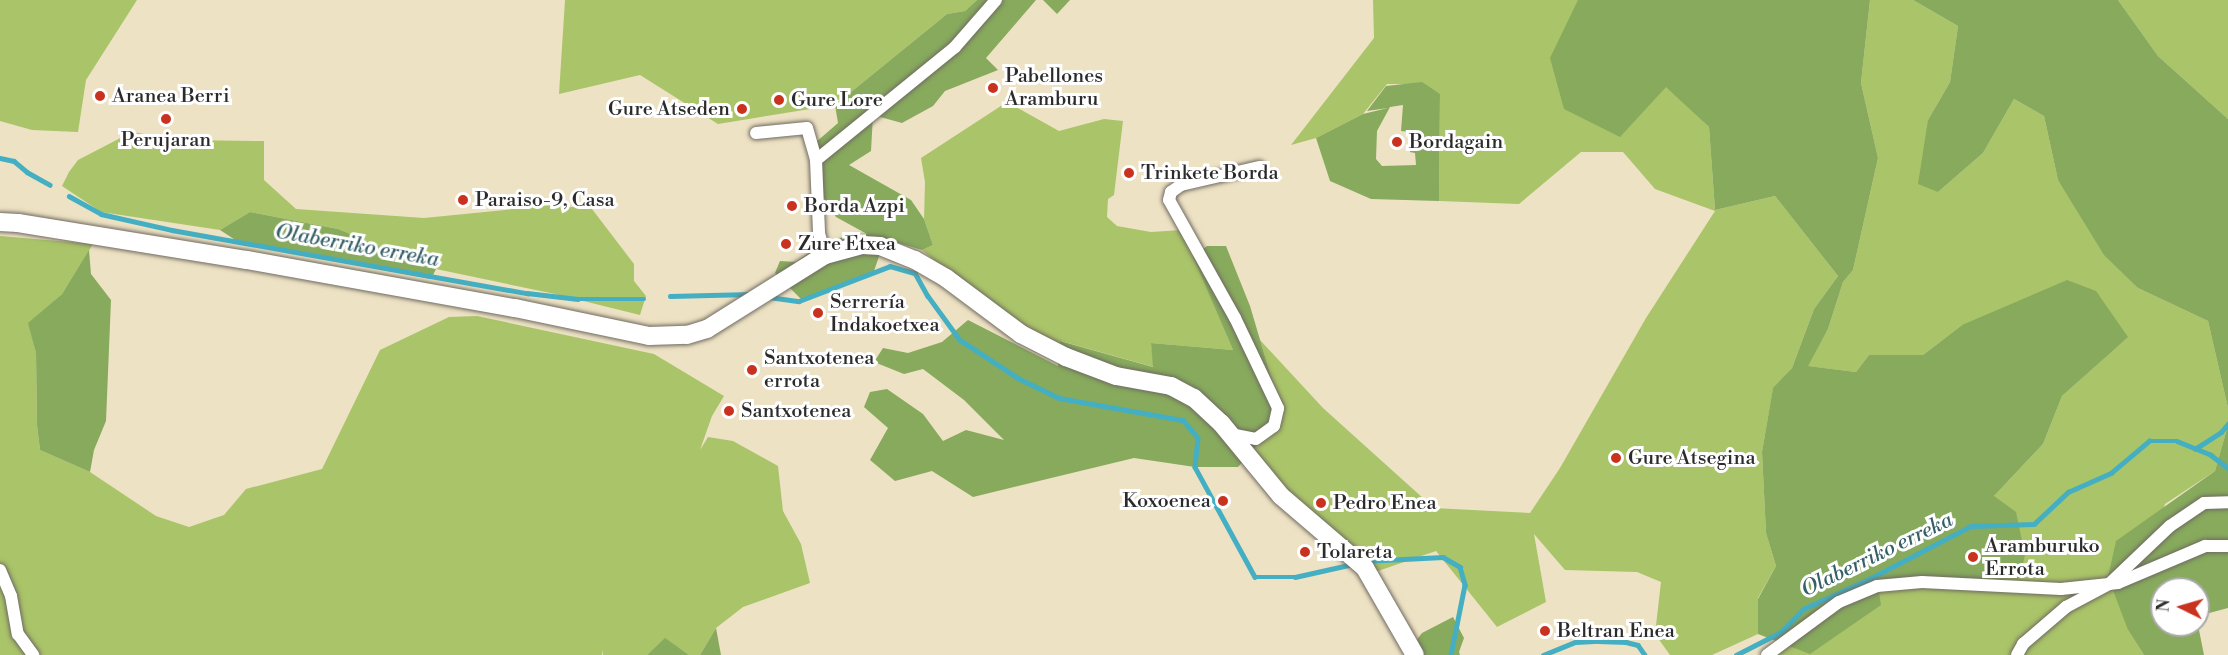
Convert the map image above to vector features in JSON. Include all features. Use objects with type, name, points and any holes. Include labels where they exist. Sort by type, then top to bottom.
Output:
[{"type":"street","points":[[816,160],[955,47],[996,0]]},
{"type":"street","points":[[756,133],[807,128],[816,160],[819,233],[825,255]]},
{"type":"street","points":[[1230,434],[1256,439],[1274,426],[1278,408],[1235,318],[1169,201],[1171,192],[1181,185],[1259,167]]},
{"type":"street","points":[[0,222],[303,269],[649,336],[687,335],[707,329],[825,255],[863,245],[880,246],[915,260],[946,278],[1021,334],[1066,357],[1116,376],[1171,386],[1194,398],[1230,434],[1281,496],[1351,553],[1365,568],[1415,655]]},
{"type":"street","points":[[2017,655],[2023,644],[2066,607],[2109,584],[2170,526],[2204,503],[2228,502]]},
{"type":"street","points":[[1767,655],[1839,602],[1877,586],[1922,582],[2061,589],[2118,583],[2205,546],[2228,546]]},
{"type":"street","points":[[0,570],[11,596],[18,634],[33,655]]},
{"type":"green space","points":[[0,0],[137,0],[86,80],[78,132],[32,130],[0,121]]},
{"type":"green space","points":[[565,0],[977,0],[965,11],[947,14],[835,105],[718,124],[640,75],[559,94]]},
{"type":"green space","points":[[977,0],[1036,0],[986,58],[998,70],[945,91],[933,106],[902,123],[873,115],[871,151],[849,165],[911,200],[924,219],[933,245],[922,250],[885,239],[874,271],[802,300],[775,273],[780,261],[796,262],[817,247],[843,237],[867,234],[836,217],[822,195],[815,143],[838,123],[835,105],[947,14],[965,11]]},
{"type":"green space","points":[[1043,0],[1070,0],[1057,14]]},
{"type":"green space","points":[[1373,0],[1578,0],[1709,127],[1715,210],[1775,196],[1838,276],[1814,309],[1792,368],[1773,389],[1762,452],[1766,533],[1776,566],[1758,598],[1758,634],[1712,655],[1670,655],[1655,634],[1661,582],[1637,572],[1565,570],[1534,534],[1546,602],[1497,627],[1436,551],[1378,571],[1276,481],[1252,452],[1283,417],[1260,340],[1323,408],[1434,508],[1530,513],[1560,468],[1646,318],[1715,211],[1655,189],[1623,152],[1581,152],[1519,204],[1439,201],[1440,94],[1419,84],[1387,84],[1363,114],[1316,138],[1291,145],[1374,38]]},
{"type":"green space","points":[[1578,0],[1870,0],[1861,83],[1878,158],[1853,270],[1843,282],[1828,329],[1808,366],[1856,372],[1869,355],[1923,355],[1962,325],[2067,280],[2096,291],[2128,337],[2062,396],[2043,444],[1994,496],[2016,512],[2025,555],[2019,579],[1878,586],[1881,605],[1810,654],[1758,634],[1758,599],[1776,566],[1766,533],[1762,452],[1773,388],[1792,368],[1814,309],[1838,276],[1775,196],[1715,210],[1709,127],[1666,87],[1620,137],[1564,109],[1550,58]]},
{"type":"green space","points":[[1870,0],[1913,0],[1958,26],[1950,82],[1928,120],[1938,192],[1983,153],[2014,99],[2044,116],[2058,180],[2138,288],[2208,321],[2228,408],[2228,425],[2215,471],[2165,504],[2128,630],[2144,655],[1770,655],[1877,586],[1994,496],[2043,444],[2062,396],[2127,337],[1962,325],[1923,355],[1869,355],[1856,372],[1807,366],[1828,329],[1843,282],[1853,270],[1878,158],[1861,83]]},
{"type":"green space","points":[[1913,0],[2118,0],[2158,56],[2228,119],[2228,408],[2208,321],[2138,288],[2104,255],[2058,180],[2044,116],[2014,99],[1983,153],[1938,192],[1918,184],[1928,120],[1950,82],[1958,26]]},
{"type":"green space","points":[[2118,0],[2228,0],[2228,119],[2158,56]]},
{"type":"green space","points":[[1422,82],[1440,94],[1439,201],[1371,199],[1330,181],[1316,138],[1363,114],[1388,108],[1367,111],[1386,86]],"holes":[[[1403,105],[1401,131],[1411,132],[1410,152],[1415,153],[1416,165],[1382,166],[1376,159],[1377,131],[1390,107]]]},
{"type":"green space","points":[[1007,102],[1059,131],[1104,119],[1123,121],[1114,195],[1108,199],[1107,217],[1117,226],[1151,232],[1182,230],[1233,350],[1151,343],[1154,367],[1061,341],[1060,349],[965,285],[922,250],[933,245],[924,219],[925,182],[921,158]]},
{"type":"green space","points":[[132,132],[180,140],[264,141],[264,180],[296,209],[424,218],[554,205],[592,209],[634,264],[634,281],[646,296],[640,315],[436,269],[338,229],[250,212],[220,230],[101,212],[62,186],[78,160]]},
{"type":"green space","points":[[250,212],[338,229],[436,269],[431,279],[240,243],[220,230]]},
{"type":"green space","points":[[0,236],[93,244],[62,294],[29,323],[36,353],[37,425],[40,450],[90,472],[156,516],[189,527],[224,515],[246,489],[322,469],[380,350],[449,317],[477,316],[654,354],[724,396],[712,416],[700,450],[708,437],[733,441],[778,466],[783,511],[801,544],[810,583],[743,607],[716,628],[700,655],[689,655],[665,639],[647,655],[603,655],[602,650],[602,655],[0,655]]},
{"type":"green space","points":[[1207,246],[1226,246],[1250,306],[1283,417],[1238,467],[1195,467],[1134,458],[973,497],[932,471],[895,481],[870,460],[888,428],[864,407],[870,392],[887,389],[923,414],[943,441],[966,430],[1004,440],[964,400],[923,369],[904,374],[874,362],[883,348],[908,353],[942,342],[968,320],[1058,366],[1060,341],[1153,367],[1151,343],[1233,350],[1193,257]]},
{"type":"green space","points":[[89,250],[91,274],[111,300],[106,421],[94,450],[90,472],[40,450],[37,425],[36,353],[28,323],[62,294]]},
{"type":"green space","points":[[2228,425],[2228,608],[2210,613],[2210,577],[2150,577],[2150,637],[2200,637],[2204,655],[2144,655],[2128,630],[2108,577],[2116,541],[2215,471]]},
{"type":"green space","points":[[1453,617],[1464,638],[1460,655],[1405,655],[1422,633]]},
{"type":"green space","points":[[716,628],[721,655],[700,655]]},
{"type":"green space","points":[[665,638],[689,655],[647,655]]},
{"type":"waterway","name":"Olaberriko erreka","points":[[0,158],[14,161],[27,172],[50,185]]},
{"type":"waterway","name":"Olaberriko erreka","points":[[69,196],[101,214],[172,230],[527,293],[578,299],[644,299]]},
{"type":"waterway","name":"Olaberriko erreka","points":[[769,297],[799,301],[890,266],[915,273],[928,296],[960,340],[1018,378],[1059,398],[1183,420],[1198,438],[1195,467],[1255,577],[1295,577],[1353,564]]},
{"type":"waterway","name":"Olaberriko erreka","points":[[670,296],[751,294]]},
{"type":"waterway","points":[[2195,449],[2221,432],[2228,424]]},
{"type":"waterway","name":"Olaberriko erreka","points":[[1736,655],[1781,632],[1803,609],[1869,579],[1971,526],[2034,524],[2068,492],[2111,473],[2149,441],[2177,441],[2211,455],[2228,468]]},
{"type":"waterway","name":"Olaberriko erreka","points":[[1364,561],[1443,557],[1460,567],[1465,585],[1451,655]]},
{"type":"waterway","name":"Olaberriko erreka","points":[[1543,655],[1576,642],[1598,641],[1638,645],[1645,655]]},
{"type":"place","name":"Pabellones Aramburu","points":[[993,88]]},
{"type":"place","name":"Aranea Berri","points":[[100,96]]},
{"type":"place","name":"Gure Lore","points":[[779,100]]},
{"type":"place","name":"Gure Atseden","points":[[742,109]]},
{"type":"place","name":"Perujaran","points":[[166,119]]},
{"type":"place","name":"Bordagain","points":[[1397,142]]},
{"type":"place","name":"Trinkete Borda","points":[[1129,173]]},
{"type":"place","name":"Paraiso-9, Casa","points":[[463,200]]},
{"type":"place","name":"Borda Azpi","points":[[792,206]]},
{"type":"place","name":"Zure Etxea","points":[[786,244]]},
{"type":"place","name":"Serrería Indakoetxea","points":[[818,313]]},
{"type":"place","name":"Santxotenea errota","points":[[752,370]]},
{"type":"place","name":"Santxotenea","points":[[729,411]]},
{"type":"place","name":"Gure Atsegina","points":[[1616,458]]},
{"type":"place","name":"Koxoenea","points":[[1223,501]]},
{"type":"place","name":"Pedro Enea","points":[[1321,503]]},
{"type":"place","name":"Tolareta","points":[[1305,552]]},
{"type":"place","name":"Aramburuko Errota","points":[[1973,557]]},
{"type":"place","name":"Beltran Enea","points":[[1545,631]]}]
